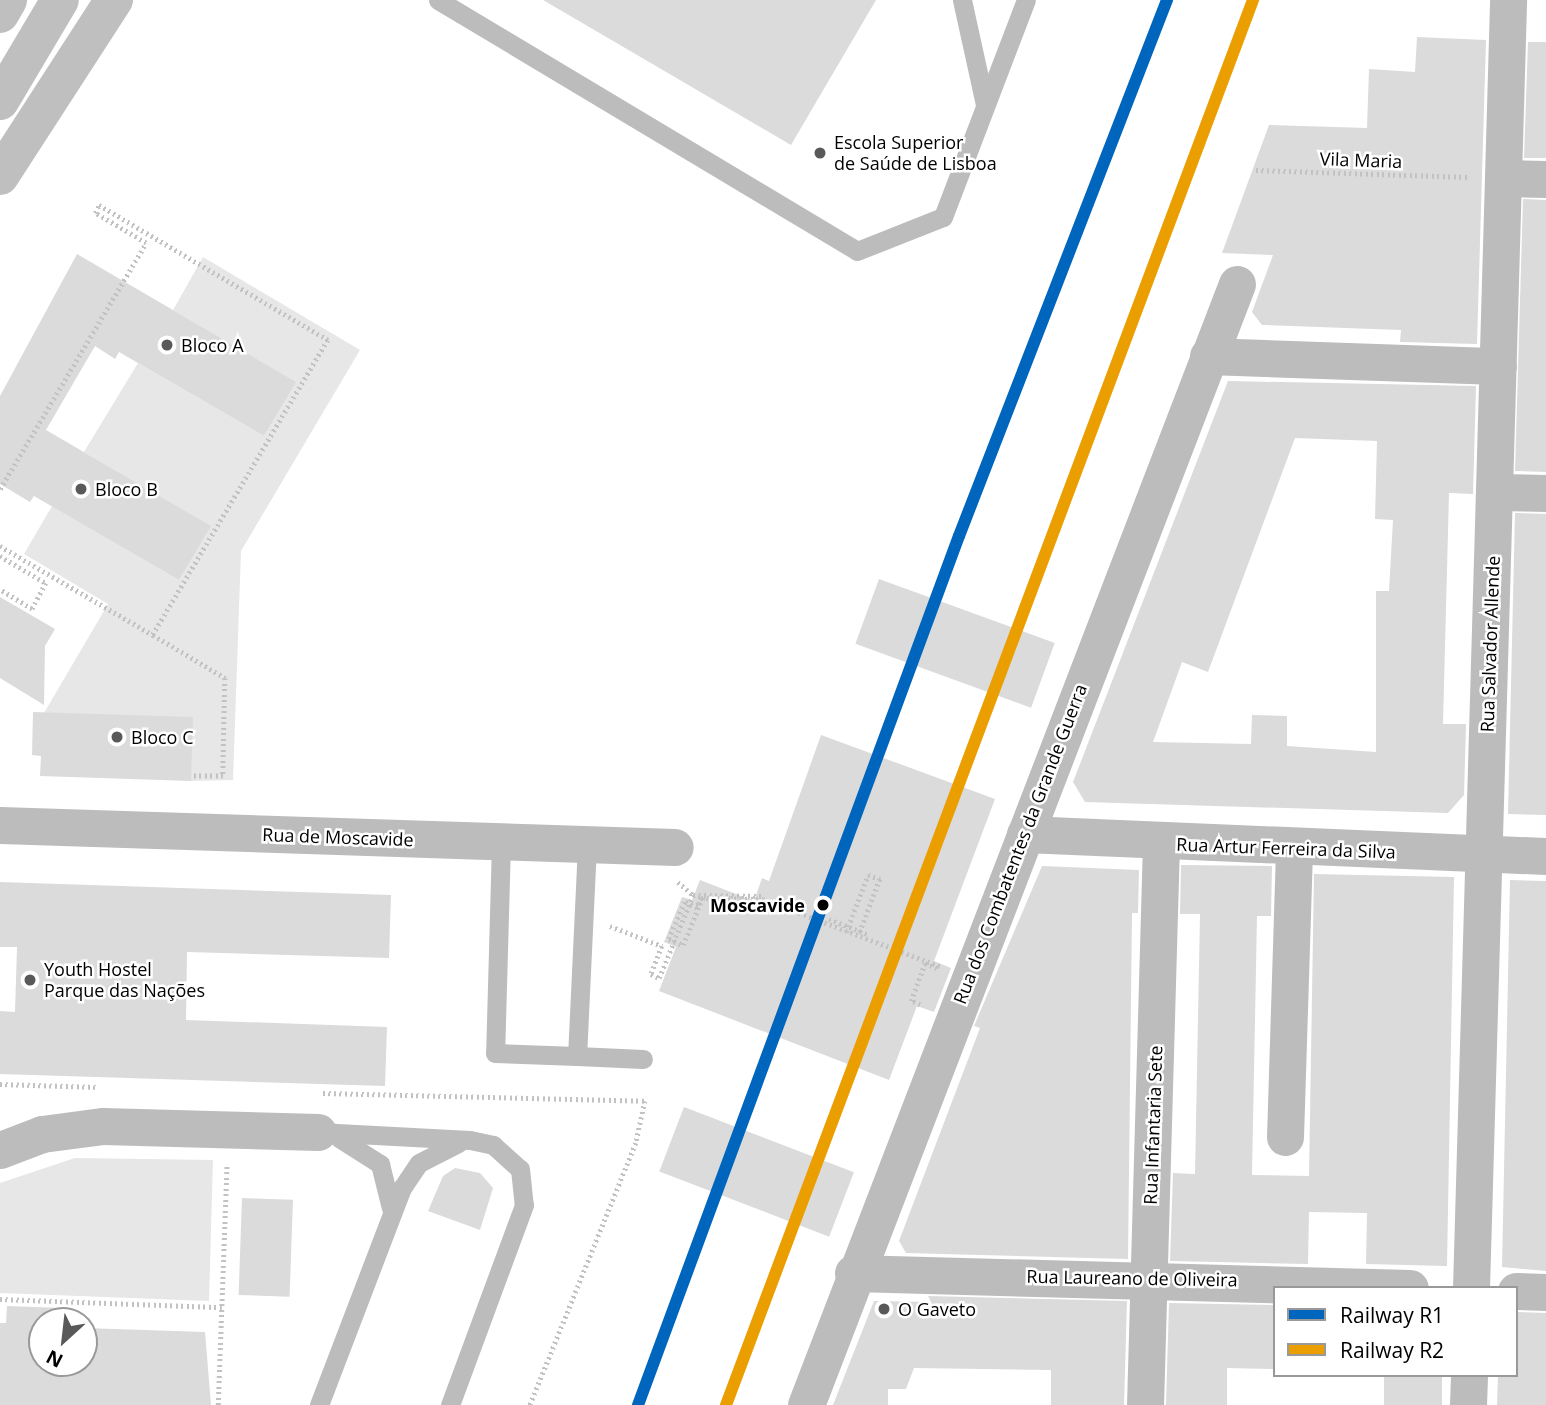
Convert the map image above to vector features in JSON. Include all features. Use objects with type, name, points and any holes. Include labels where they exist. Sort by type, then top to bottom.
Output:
[{"type":"main road","points":[[0,14],[8,0]]},
{"type":"main road","points":[[0,101],[60,0]]},
{"type":"main road","points":[[0,176],[114,0]]},
{"type":"street","name":"Rua Salvador Allende","points":[[1471,1286],[1508,0]]},
{"type":"street","points":[[1503,178],[1546,179]]},
{"type":"street","name":"Rua dos Combatentes da Grande Guerra","points":[[806,1405],[853,1273],[1026,834],[1237,284]]},
{"type":"street","points":[[1208,356],[1497,366]]},
{"type":"street","points":[[1494,492],[1546,493]]},
{"type":"street","name":"Rua de Moscavide","points":[[0,825],[675,847]]},
{"type":"street","name":"Rua Artur Ferreira da Silva","points":[[1026,834],[1161,844],[1546,856]]},
{"type":"street","name":"Rua Infantaria Sete","points":[[1145,1405],[1161,844]]},
{"type":"street","points":[[1285,1137],[1294,849]]},
{"type":"street","points":[[0,1150],[72,1128],[318,1132]]},
{"type":"street","name":"Rua Laureano de Oliveira","points":[[853,1273],[1149,1276],[1366,1286]]},
{"type":"street","points":[[1518,1291],[1546,1292]]},
{"type":"street","points":[[1468,1405],[1469,1377]]},
{"type":"lane","points":[[438,0],[857,251],[943,217],[1026,0]]},
{"type":"lane","points":[[962,0],[985,106]]},
{"type":"lane","points":[[501,843],[495,1053],[643,1059]]},
{"type":"lane","points":[[577,1056],[587,845]]},
{"type":"lane","points":[[318,1132],[470,1140],[510,1156],[520,1169],[524,1205],[450,1405]]},
{"type":"lane","points":[[318,1132],[354,1143],[380,1164],[388,1178],[391,1216]]},
{"type":"lane","points":[[319,1405],[391,1216],[419,1163],[470,1140]]},
{"type":"path","name":"Vila Maria","points":[[1256,170],[1466,177]]},
{"type":"path","points":[[0,489],[146,243],[95,213],[99,205],[328,340],[153,635]]},
{"type":"path","points":[[0,547],[225,678],[223,776],[191,776]]},
{"type":"path","points":[[0,556],[46,583],[32,609],[0,590]]},
{"type":"path","points":[[847,929],[868,874],[880,878],[860,932]]},
{"type":"path","points":[[678,888],[693,895],[763,900],[847,929],[942,967]]},
{"type":"path","points":[[584,915],[662,946],[651,974],[659,978],[693,895]]},
{"type":"path","points":[[703,896],[764,896]]},
{"type":"path","points":[[703,896],[683,945],[669,939],[685,902],[696,908],[703,896]]},
{"type":"path","points":[[829,919],[847,929],[867,934]]},
{"type":"path","points":[[530,1405],[636,1143],[645,1101]]},
{"type":"path","points":[[218,1405],[229,1129]]},
{"type":"path","points":[[0,1299],[222,1307]]},
{"type":"shaded area","points":[[203,257],[360,350],[241,551],[233,780],[190,781],[44,713],[108,604],[24,554],[52,506],[179,580],[210,526],[84,452],[138,363],[264,436],[295,382],[173,310]]},
{"type":"shaded area","points":[[75,1158],[213,1160],[209,1301],[0,1293],[0,1183]]},
{"type":"building","points":[[543,0],[876,0],[791,145]]},
{"type":"building","points":[[1417,37],[1486,40],[1477,344],[1400,342],[1401,330],[1262,325],[1252,312],[1273,255],[1222,253],[1269,125],[1367,128],[1369,69],[1415,72]]},
{"type":"building","points":[[1528,42],[1546,42],[1546,158],[1524,158]]},
{"type":"building","points":[[1523,199],[1546,200],[1546,472],[1515,471]]},
{"type":"building","points":[[77,254],[296,382],[264,436],[119,352],[115,359],[95,346],[46,430],[211,526],[179,580],[34,496],[30,502],[0,484],[0,396]]},
{"type":"building","points":[[1228,381],[1476,386],[1473,494],[1449,493],[1443,724],[1466,724],[1464,795],[1448,813],[1085,802],[1073,782]],"holes":[[[1295,438],[1377,441],[1375,519],[1393,520],[1389,591],[1376,591],[1376,752],[1287,746],[1287,716],[1252,715],[1251,744],[1153,742],[1182,662],[1208,672]]]},
{"type":"building","points":[[1515,513],[1546,514],[1546,815],[1508,814]]},
{"type":"building","points":[[879,579],[1055,643],[1031,708],[855,644]]},
{"type":"building","points":[[0,597],[55,629],[45,646],[44,705],[0,678]]},
{"type":"building","name":"Bloco C","points":[[33,712],[193,717],[191,781],[40,776],[41,756],[32,755]]},
{"type":"building","points":[[821,735],[995,799],[934,961],[951,968],[934,1012],[917,1006],[889,1080],[659,991],[676,947],[664,942],[682,897],[692,900],[700,880],[754,901],[762,878],[769,881]]},
{"type":"building","points":[[1181,865],[1272,866],[1271,916],[1257,916],[1252,1175],[1309,1176],[1314,874],[1454,877],[1447,1266],[1366,1264],[1367,1213],[1309,1212],[1308,1264],[1170,1261],[1173,1173],[1195,1174],[1200,914],[1180,914]]},
{"type":"building","points":[[1042,866],[1139,870],[1138,913],[1132,913],[1128,1259],[906,1253],[899,1241],[980,1028],[974,1026]]},
{"type":"building","points":[[1510,880],[1546,881],[1546,1271],[1502,1267]]},
{"type":"building","points":[[0,882],[391,895],[389,958],[187,952],[186,1020],[387,1027],[385,1086],[0,1074],[0,1011],[15,1012],[17,947],[0,947]]},
{"type":"building","points":[[684,1107],[854,1172],[829,1237],[659,1171]]},
{"type":"building","points":[[455,1168],[480,1173],[493,1188],[480,1230],[428,1211],[443,1176]]},
{"type":"building","points":[[242,1198],[293,1200],[290,1297],[239,1295]]},
{"type":"building","points":[[928,1296],[1127,1301],[1124,1405],[1051,1405],[1051,1370],[914,1368],[906,1389],[888,1389],[888,1405],[833,1405],[874,1301],[931,1302]]},
{"type":"building","points":[[1169,1303],[1273,1305],[1273,1369],[1227,1368],[1227,1405],[1166,1405]]},
{"type":"building","points":[[7,1306],[34,1307],[28,1307],[28,1377],[98,1377],[98,1328],[205,1332],[211,1405],[0,1405],[0,1323],[6,1323]]},
{"type":"building","points":[[1518,1312],[1546,1313],[1546,1405],[1497,1405],[1498,1377],[1518,1377]]},
{"type":"building","points":[[1384,1377],[1442,1377],[1442,1405],[1384,1405]]},
{"type":"rail line","name":"R1","points":[[638,1405],[959,536],[1167,0]]},
{"type":"rail line","name":"R2","points":[[726,1405],[1253,0]]},
{"type":"place","name":"Escola Superior de Saúde de Lisboa","points":[[820,153]]},
{"type":"place","name":"Bloco A","points":[[167,345]]},
{"type":"place","name":"Bloco B","points":[[81,489]]},
{"type":"place","name":"Bloco C","points":[[117,737]]},
{"type":"place","name":"Moscavide","points":[[823,905]]},
{"type":"place","name":"Youth Hostel Parque das Nações","points":[[30,980]]},
{"type":"place","name":"O Gaveto","points":[[884,1309]]}]
